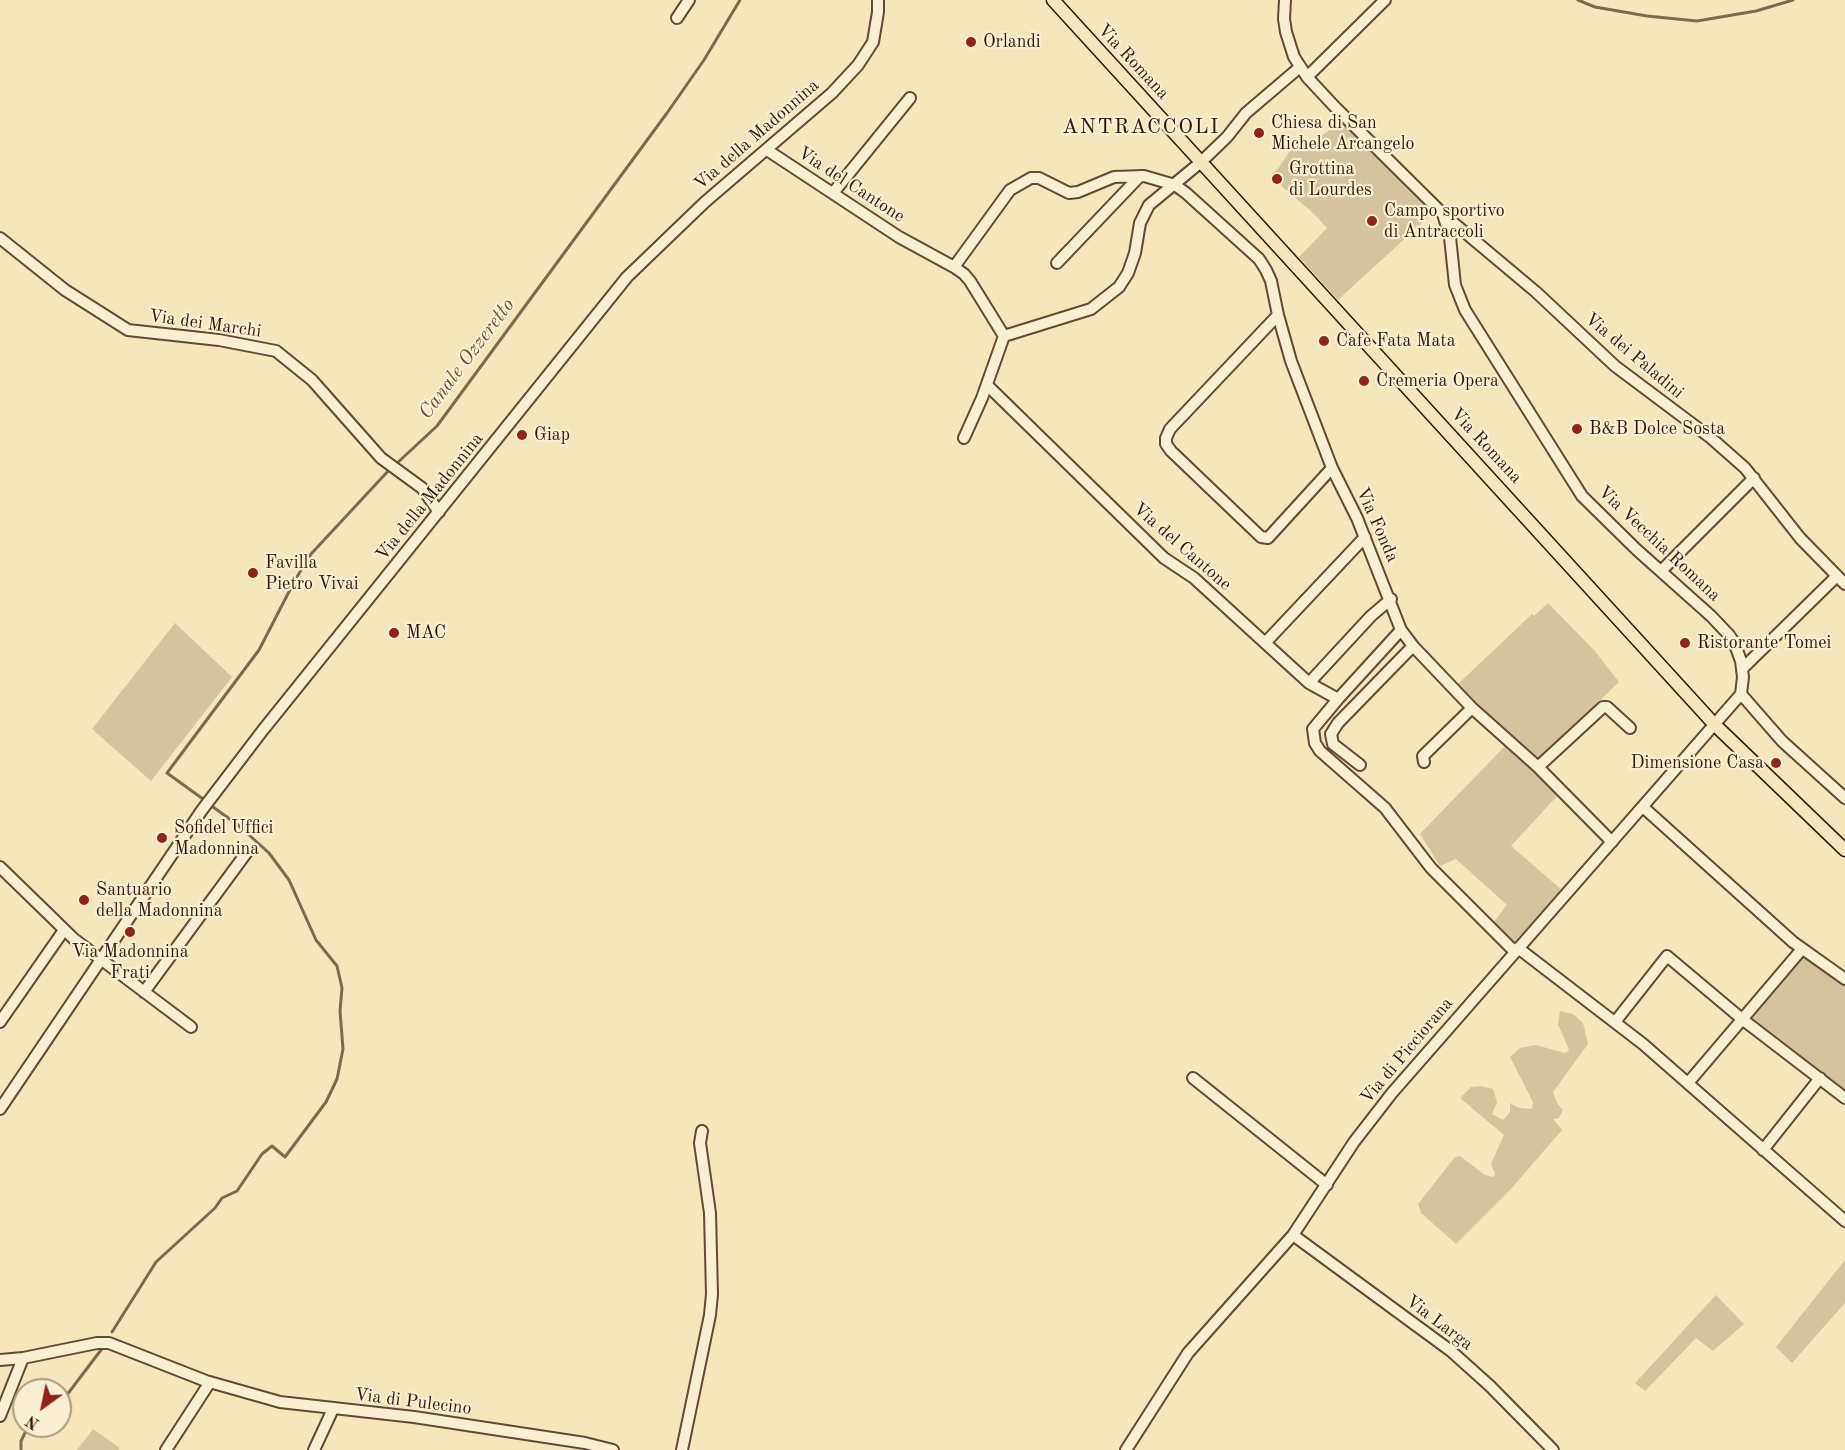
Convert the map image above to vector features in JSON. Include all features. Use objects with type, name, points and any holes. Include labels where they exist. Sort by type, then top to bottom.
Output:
[{"type":"main road","name":"Via Romana","points":[[1053,2],[1714,724],[1845,850]]},
{"type":"street","points":[[677,18],[689,0]]},
{"type":"street","name":"Via Vecchia Romana","points":[[1285,0],[1286,32],[1289,44],[1304,72],[1443,214],[1450,237],[1457,292],[1465,310],[1582,496],[1712,616],[1729,635],[1739,654],[1742,669],[1741,694]]},
{"type":"street","points":[[964,438],[987,385],[1004,336],[1091,309],[1119,287],[1128,273],[1135,253],[1143,213],[1154,199],[1175,185],[1201,162],[1227,137],[1245,113],[1304,72],[1385,0]]},
{"type":"street","name":"Via della Madonnina","points":[[0,1109],[202,810],[627,278],[705,202],[832,93],[858,65],[873,42],[878,1]]},
{"type":"street","points":[[833,193],[910,98]]},
{"type":"street","name":"Via del Cantone","points":[[767,150],[899,237],[964,274],[1004,336]]},
{"type":"street","points":[[1058,263],[1140,176]]},
{"type":"street","name":"Via Fonda","points":[[954,267],[997,206],[1011,190],[1031,178],[1039,178],[1069,193],[1078,192],[1114,177],[1140,176],[1175,185],[1186,193],[1259,260],[1271,281],[1278,315],[1292,361],[1332,468],[1365,537],[1391,599],[1401,630],[1413,646],[1473,708],[1538,767],[1612,842]]},
{"type":"street","name":"Via dei Paladini","points":[[1443,214],[1536,292],[1615,366],[1725,450],[1754,478],[1800,538],[1841,580]]},
{"type":"street","name":"Via dei Marchi","points":[[0,238],[65,290],[129,330],[219,340],[276,351],[312,380],[374,450],[422,488],[439,512]]},
{"type":"street","points":[[1278,315],[1170,429],[1166,444],[1261,537],[1268,538],[1332,468]]},
{"type":"street","name":"Via del Cantone","points":[[987,385],[1164,558],[1194,578],[1309,683],[1338,699]]},
{"type":"street","points":[[1661,571],[1754,478]]},
{"type":"street","points":[[1265,643],[1365,537]]},
{"type":"street","points":[[1742,669],[1841,580]]},
{"type":"street","points":[[1309,683],[1371,616],[1391,599]]},
{"type":"street","points":[[1401,630],[1313,729],[1313,736],[1320,751],[1385,808],[1431,868],[1516,950],[1615,1022],[1845,1221]]},
{"type":"street","points":[[1360,765],[1332,744],[1331,734],[1338,723],[1413,646]]},
{"type":"street","points":[[1741,694],[1782,741],[1845,798]]},
{"type":"street","name":"Via di Picciorana","points":[[1126,1450],[1193,1347],[1293,1235],[1360,1135],[1392,1093],[1741,694]]},
{"type":"street","points":[[1538,767],[1603,707],[1607,707],[1630,728]]},
{"type":"street","points":[[1424,762],[1423,756],[1473,708]]},
{"type":"street","points":[[1643,807],[1802,949],[1845,979]]},
{"type":"street","points":[[144,992],[247,852]]},
{"type":"street","points":[[0,867],[64,930],[191,1027]]},
{"type":"street","points":[[0,1022],[64,930]]},
{"type":"street","points":[[1688,1083],[1802,949]]},
{"type":"street","points":[[1615,1022],[1667,956],[1742,1019],[1845,1098]]},
{"type":"street","points":[[1193,1078],[1327,1185]]},
{"type":"street","points":[[1763,1150],[1820,1078]]},
{"type":"street","points":[[682,1450],[710,1315],[712,1294],[710,1213],[700,1143],[702,1131]]},
{"type":"street","name":"Via Larga","points":[[1293,1235],[1451,1351],[1490,1386],[1553,1450]]},
{"type":"street","name":"Via di Pulecino","points":[[0,1360],[23,1358],[97,1343],[110,1343],[169,1368],[280,1402],[414,1417],[585,1443],[613,1450]]},
{"type":"street","points":[[0,1416],[23,1358]]},
{"type":"street","points":[[166,1450],[210,1382]]},
{"type":"street","points":[[314,1450],[333,1409]]},
{"type":"shaded area","name":"Campo sportivo di Antraccoli","points":[[1343,120],[1436,210],[1338,300],[1299,257],[1327,228],[1271,174],[1278,169],[1291,149],[1306,146]]},
{"type":"shaded area","points":[[1548,603],[1594,650],[1619,682],[1536,762],[1457,685],[1532,614],[1534,616]]},
{"type":"shaded area","points":[[175,623],[232,677],[151,781],[92,729]]},
{"type":"shaded area","points":[[1506,745],[1557,796],[1511,846],[1562,890],[1514,943],[1493,923],[1507,905],[1456,859],[1440,866],[1420,834]]},
{"type":"shaded area","points":[[1801,955],[1845,986],[1845,1095],[1748,1020]]},
{"type":"shaded area","points":[[1560,1011],[1573,1014],[1583,1023],[1588,1044],[1553,1092],[1557,1103],[1563,1110],[1559,1118],[1553,1119],[1562,1130],[1510,1190],[1456,1244],[1421,1213],[1418,1204],[1455,1157],[1460,1156],[1485,1175],[1493,1177],[1495,1174],[1491,1164],[1504,1135],[1460,1098],[1471,1087],[1481,1086],[1493,1089],[1497,1102],[1492,1114],[1503,1120],[1510,1112],[1510,1103],[1519,1108],[1532,1109],[1533,1102],[1510,1057],[1520,1048],[1536,1045],[1565,1053],[1569,1050],[1558,1024]]},
{"type":"shaded area","points":[[1845,1260],[1845,1303],[1792,1363],[1776,1347]]},
{"type":"shaded area","points":[[1716,1295],[1744,1324],[1713,1351],[1696,1338],[1645,1391],[1635,1383]]},
{"type":"shaded area","points":[[93,1429],[120,1448],[118,1450],[77,1450]]},
{"type":"waterway","name":"Canale Ozzeretto","points":[[395,465],[437,426],[667,113],[704,60],[740,0]]},
{"type":"waterway","name":"Canale Ozzeretto","points":[[1578,0],[1595,7],[1647,16],[1697,21],[1756,11],[1793,0]]},
{"type":"waterway","name":"Canale Ozzeretto","points":[[203,799],[167,773],[259,650],[311,554],[390,469]]},
{"type":"waterway","name":"Canale Ozzeretto","points":[[112,1332],[156,1262],[215,1208],[222,1198],[237,1191],[262,1154],[272,1146],[285,1157],[326,1102],[337,1079],[343,1049],[340,1011],[342,988],[337,966],[316,940],[289,880],[269,853],[238,825],[213,807]]},
{"type":"waterway","name":"Canale Ozzeretto","points":[[72,1388],[104,1346]]},
{"type":"waterway","name":"Canale Ozzeretto","points":[[21,1450],[22,1438]]},
{"type":"place","name":"Orlandi","points":[[971,42]]},
{"type":"place","name":"Chiesa di San Michele Arcangelo","points":[[1259,133]]},
{"type":"place","name":"Grottina di Lourdes","points":[[1277,179]]},
{"type":"place","name":"Campo sportivo di Antraccoli","points":[[1372,221]]},
{"type":"place","name":"Cafe Fata Mata","points":[[1324,341]]},
{"type":"place","name":"Cremeria Opera","points":[[1364,381]]},
{"type":"place","name":"B&B Dolce Sosta","points":[[1577,429]]},
{"type":"place","name":"Giap","points":[[522,435]]},
{"type":"place","name":"Favilla Pietro Vivai","points":[[253,573]]},
{"type":"place","name":"MAC","points":[[394,633]]},
{"type":"place","name":"Ristorante Tomei","points":[[1685,643]]},
{"type":"place","name":"Dimensione Casa","points":[[1776,763]]},
{"type":"place","name":"Sofidel Uffici Madonnina","points":[[162,838]]},
{"type":"place","name":"Santuario della Madonnina","points":[[84,900]]},
{"type":"place","name":"Via Madonnina Frati","points":[[130,932]]},
{"type":"district","name":"ANTRACCOLI","points":[[1141,127]]}]
